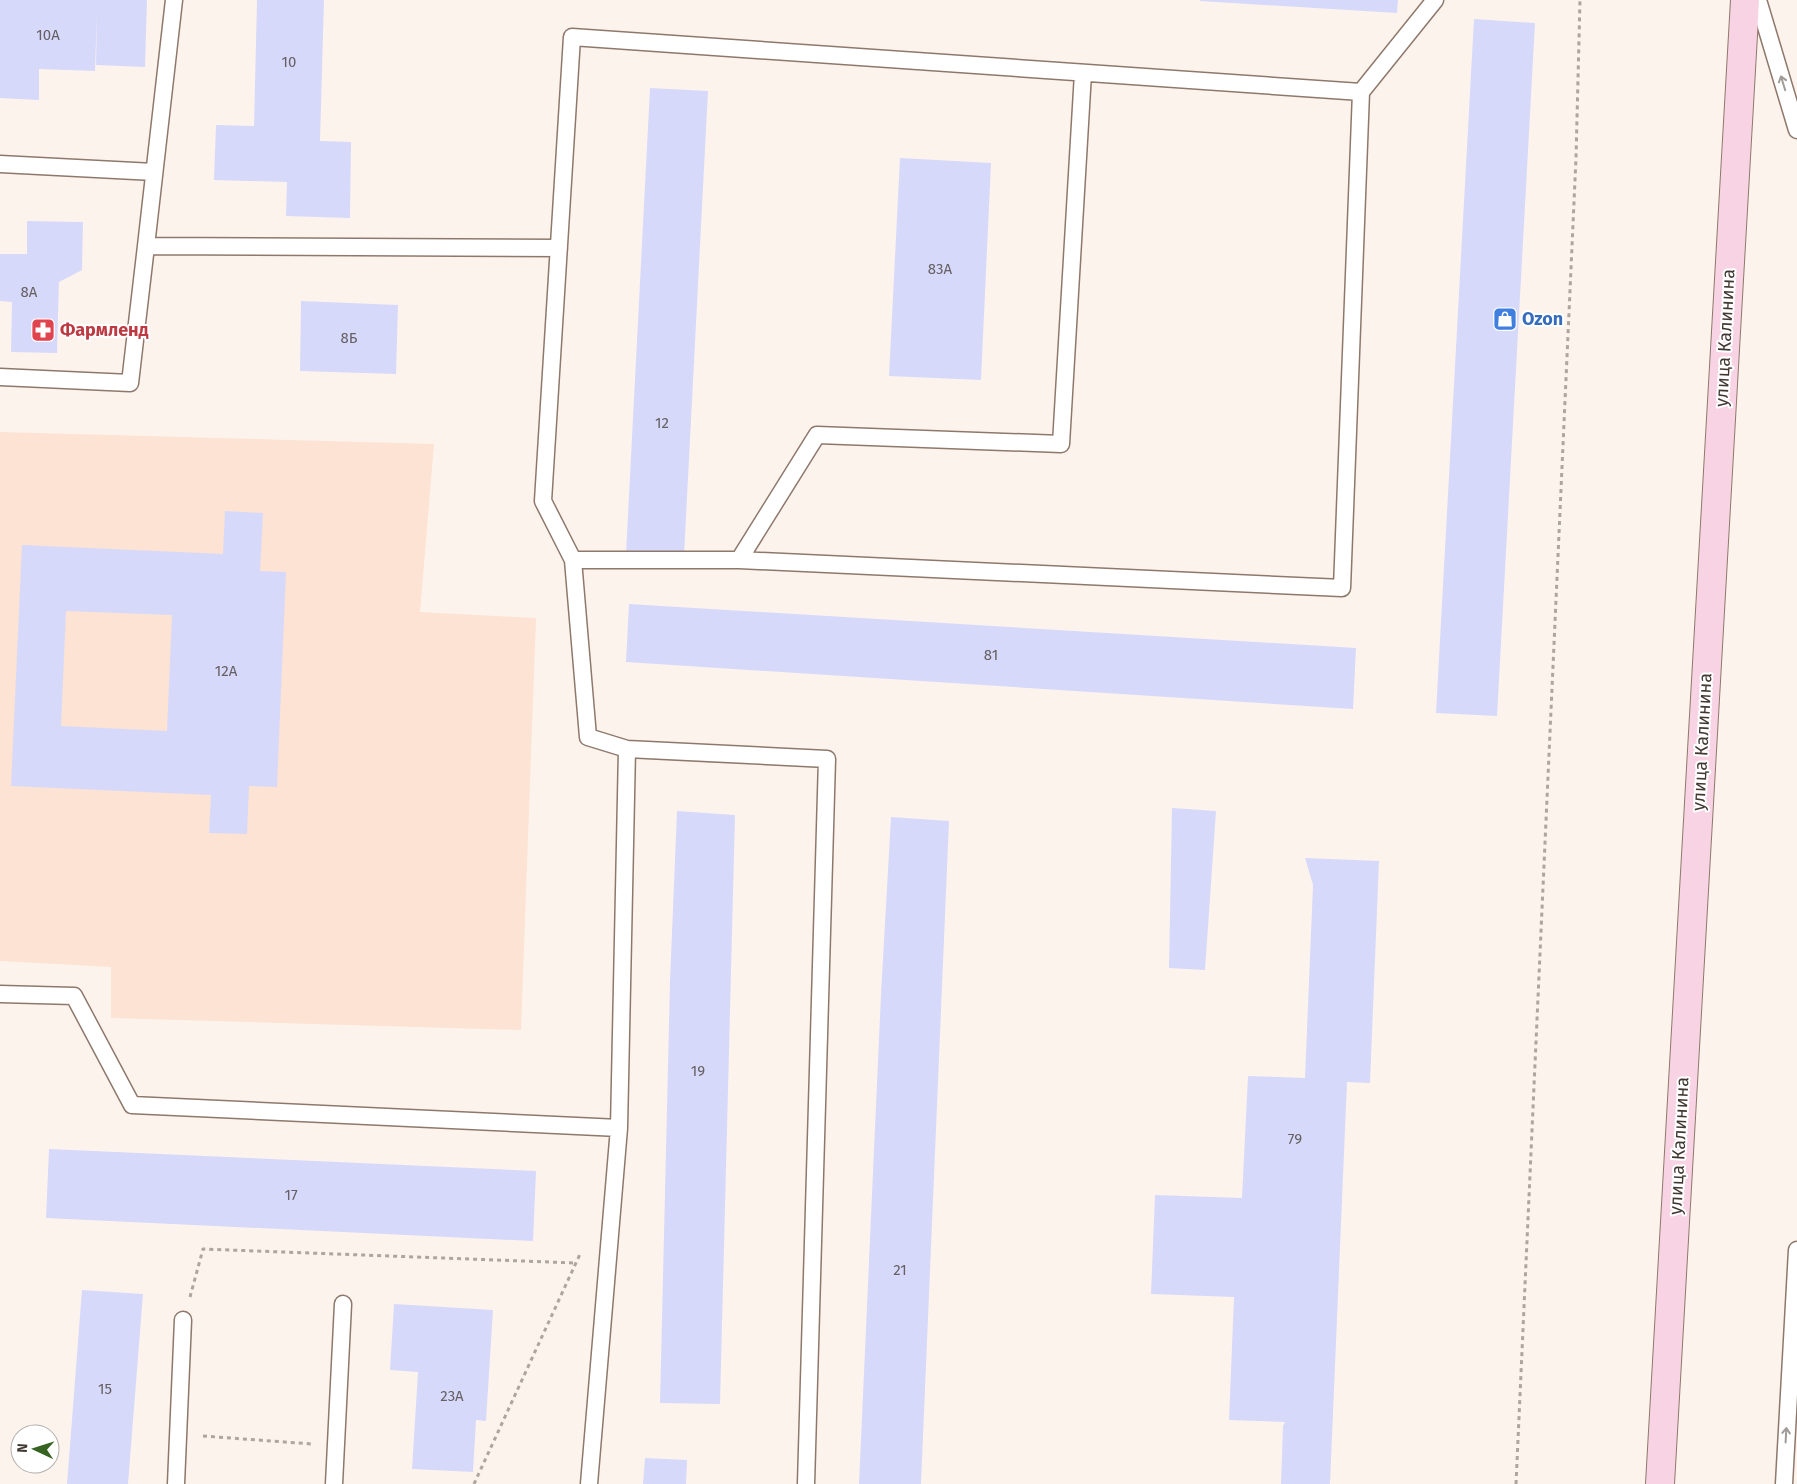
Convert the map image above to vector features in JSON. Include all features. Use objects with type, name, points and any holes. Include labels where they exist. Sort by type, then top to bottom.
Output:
[{"type":"street","name":"улица Калинина","points":[[1660,1484],[1745,0]]},
{"type":"lane","points":[[0,377],[130,383],[174,0]]},
{"type":"lane","points":[[574,560],[738,560],[1342,588],[1361,92],[1435,0]]},
{"type":"lane","points":[[1758,0],[1797,130]]},
{"type":"lane","points":[[806,1484],[827,759],[627,749],[588,737],[574,560],[543,501],[572,37],[1361,92]]},
{"type":"lane","points":[[738,560],[817,434],[1061,444],[1083,73]]},
{"type":"lane","points":[[0,164],[154,172]]},
{"type":"lane","points":[[146,246],[559,248]]},
{"type":"lane","points":[[589,1484],[619,1128],[627,749]]},
{"type":"lane","points":[[0,994],[74,996],[132,1105],[619,1128]]},
{"type":"lane","points":[[1784,1484],[1797,1250]]},
{"type":"lane","points":[[334,1484],[343,1304]]},
{"type":"lane","points":[[176,1484],[183,1320]]},
{"type":"path","points":[[1516,1484],[1576,158],[1580,0]]},
{"type":"path","points":[[474,1484],[583,1246]]},
{"type":"path","points":[[183,1320],[203,1249],[575,1263]]},
{"type":"path","points":[[178,1434],[336,1445]]},
{"type":"shaded area","points":[[0,432],[434,444],[420,612],[536,618],[521,1030],[111,1018],[111,967],[0,961]]},
{"type":"building","points":[[0,0],[147,0],[145,67],[96,65],[97,13],[95,71],[39,69],[39,100],[0,98]]},
{"type":"building","points":[[257,0],[324,0],[320,141],[351,142],[350,218],[286,216],[287,182],[214,180],[216,125],[254,126]]},
{"type":"building","points":[[1200,0],[1398,0],[1397,13]]},
{"type":"building","points":[[1474,19],[1535,23],[1497,716],[1436,713]]},
{"type":"building","points":[[650,88],[708,91],[684,556],[626,554]]},
{"type":"building","points":[[900,158],[991,163],[981,380],[889,376]]},
{"type":"building","points":[[27,221],[83,222],[82,270],[59,282],[57,353],[11,352],[12,302],[0,301],[0,254],[27,254]]},
{"type":"building","points":[[301,301],[398,305],[396,374],[300,371]]},
{"type":"building","points":[[225,511],[263,513],[260,571],[286,572],[277,787],[249,786],[247,834],[209,833],[211,795],[11,786],[22,545],[223,554]],"holes":[[[66,611],[172,615],[167,731],[61,726]]]},
{"type":"building","points":[[629,604],[1356,648],[1353,709],[626,662]]},
{"type":"building","points":[[1172,808],[1216,811],[1205,970],[1169,968]]},
{"type":"building","points":[[677,811],[735,815],[720,1404],[660,1403],[670,981]]},
{"type":"building","points":[[891,817],[949,821],[921,1484],[859,1484],[881,994]]},
{"type":"building","points":[[1305,858],[1379,861],[1370,1083],[1347,1082],[1330,1484],[1281,1484],[1283,1426],[1285,1422],[1229,1420],[1234,1297],[1151,1294],[1155,1195],[1242,1198],[1248,1076],[1305,1078],[1313,885]]},
{"type":"building","points":[[49,1149],[536,1171],[533,1241],[46,1218]]},
{"type":"building","points":[[82,1290],[143,1294],[128,1484],[67,1484]]},
{"type":"building","points":[[394,1304],[493,1310],[486,1421],[476,1420],[473,1472],[412,1469],[418,1372],[390,1370]]},
{"type":"building","points":[[645,1458],[687,1460],[686,1484],[643,1484]]},
{"type":"place","name":"Ozon","points":[[1505,319]]},
{"type":"place","name":"Фармленд","points":[[43,330]]}]
